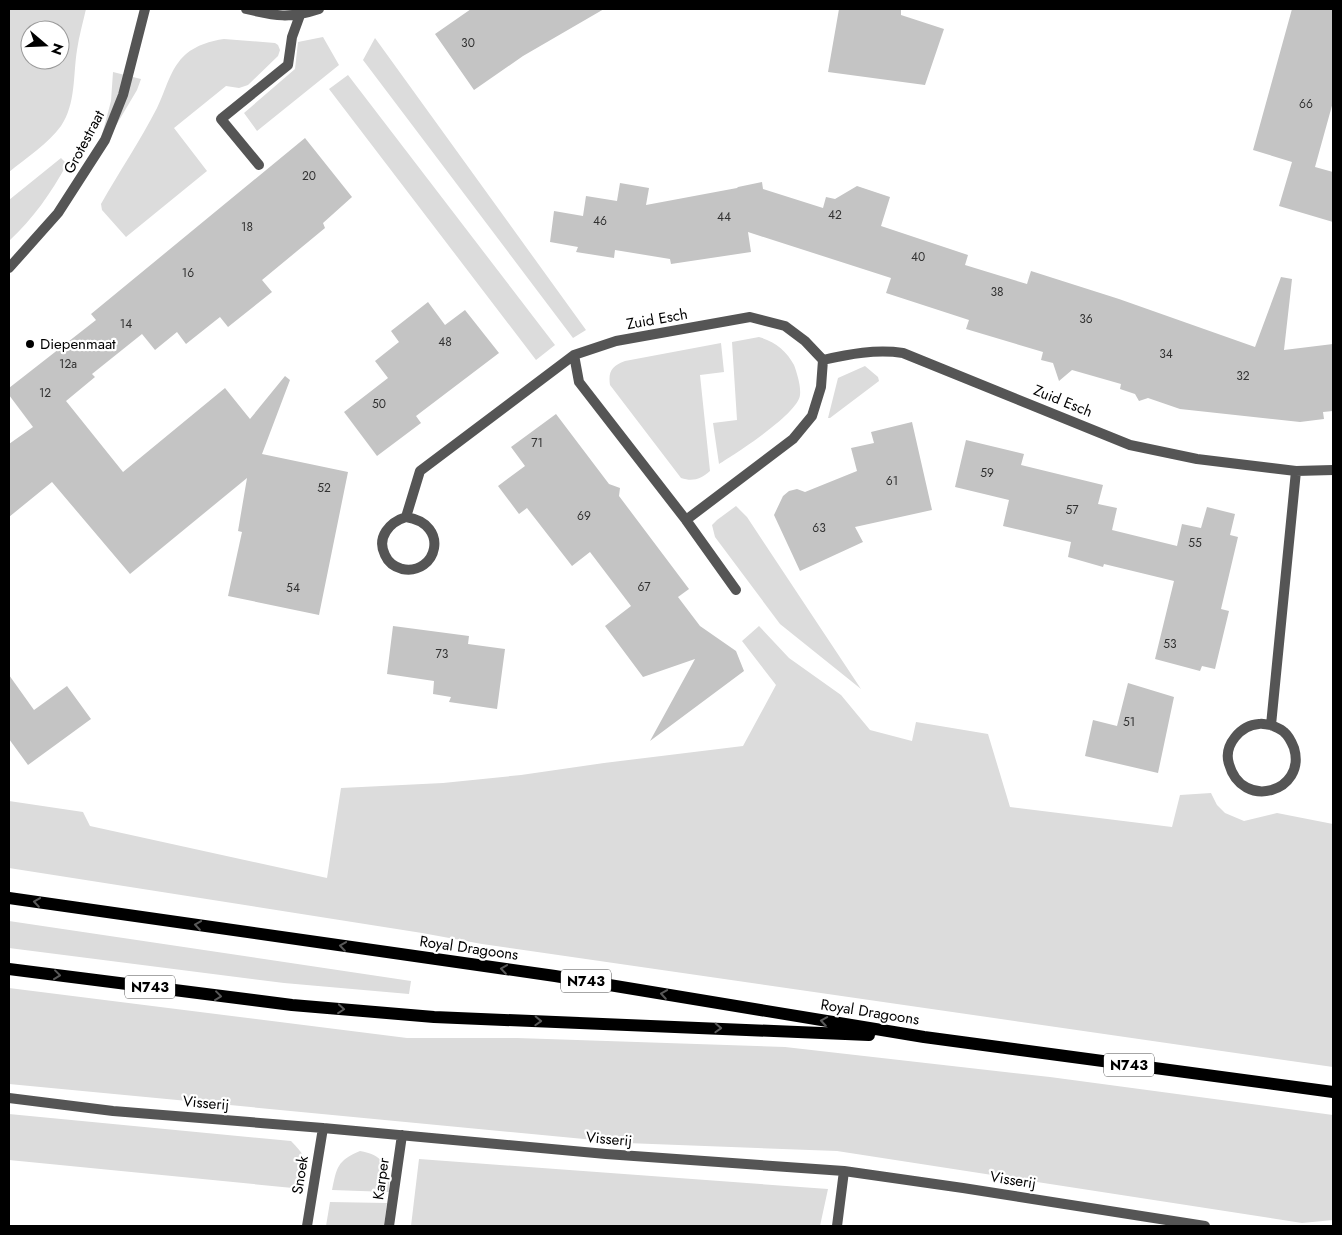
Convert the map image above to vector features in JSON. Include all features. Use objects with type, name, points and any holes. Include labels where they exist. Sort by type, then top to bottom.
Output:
[{"type":"main road","name":"Royal Dragoons","points":[[9,898],[555,976],[924,1037],[1333,1092]]},
{"type":"main road","name":"Royal Dragoons","points":[[9,969],[292,1005],[434,1017],[924,1037]]},
{"type":"street","name":"Grotestraat","points":[[9,268],[58,213],[105,140],[123,95],[145,9]]},
{"type":"street","points":[[246,9],[274,15],[300,15],[319,9]]},
{"type":"street","points":[[260,165],[221,118],[288,66],[292,37],[300,15]]},
{"type":"street","name":"Zuid Esch","points":[[406,517],[420,471],[574,355],[616,341],[750,317],[786,326],[805,340],[823,360],[848,354],[886,350],[903,353],[1130,445],[1197,459],[1296,471],[1333,470]]},
{"type":"street","points":[[574,355],[579,382],[686,520],[736,590]]},
{"type":"street","points":[[686,520],[793,439],[812,416],[822,387],[823,360]]},
{"type":"street","points":[[1271,725],[1296,471]]},
{"type":"street","points":[[406,517],[417,519],[426,524],[432,532],[435,542],[433,552],[428,561],[420,567],[410,570],[400,569],[391,563],[385,555],[382,545],[383,535],[388,526],[406,517]]},
{"type":"street","points":[[1260,724],[1271,725],[1284,732],[1292,743],[1296,756],[1294,769],[1288,781],[1277,789],[1264,792],[1251,790],[1239,784],[1231,773],[1228,760],[1229,747],[1236,735],[1247,727],[1260,724]]},
{"type":"street","name":"Visserij","points":[[9,1098],[113,1110],[606,1154],[844,1171],[1205,1226]]},
{"type":"street","name":"Snoek","points":[[307,1226],[323,1128]]},
{"type":"street","name":"Karper","points":[[389,1226],[402,1135]]},
{"type":"street","points":[[836,1226],[844,1171]]},
{"type":"shaded area","points":[[9,9],[86,9],[78,45],[72,99],[66,117],[50,139],[9,172]]},
{"type":"shaded area","points":[[323,37],[339,65],[257,131],[244,113],[295,69],[298,42]]},
{"type":"shaded area","points":[[375,38],[586,330],[573,338],[363,60]]},
{"type":"shaded area","points":[[224,39],[275,43],[280,50],[278,56],[248,85],[239,88],[226,86],[174,128],[207,171],[126,237],[102,210],[101,204],[150,120],[176,66],[190,51],[209,42]]},
{"type":"shaded area","points":[[113,72],[141,79],[137,90],[95,161],[111,101]]},
{"type":"shaded area","points":[[348,75],[555,345],[536,360],[329,89]]},
{"type":"shaded area","points":[[61,158],[67,164],[55,185],[34,215],[9,241],[9,200]]},
{"type":"shaded area","points":[[759,337],[780,347],[788,355],[794,365],[800,395],[797,403],[778,423],[719,464],[713,423],[737,420],[732,342]]},
{"type":"shaded area","points":[[721,343],[724,372],[700,375],[710,471],[697,479],[681,478],[610,385],[610,373],[614,367],[625,361]]},
{"type":"shaded area","points":[[865,366],[878,377],[879,381],[828,418],[838,378]]},
{"type":"shaded area","points":[[736,506],[747,517],[861,689],[780,624],[715,537],[712,525]]},
{"type":"shaded area","points":[[759,626],[789,658],[841,695],[870,730],[912,741],[916,722],[988,734],[1010,807],[1172,827],[1180,795],[1211,793],[1217,805],[1225,813],[1244,821],[1277,813],[1333,824],[1333,1067],[482,944],[9,868],[9,801],[83,812],[90,826],[327,878],[341,788],[443,783],[521,775],[743,746],[776,685],[742,641]]},
{"type":"shaded area","points":[[9,921],[411,981],[409,994],[284,983],[9,948]]},
{"type":"shaded area","points":[[9,988],[407,1038],[517,1038],[785,1047],[1050,1077],[1333,1115],[1333,1220],[1302,1223],[837,1151],[626,1143],[9,1084]]},
{"type":"shaded area","points":[[9,1114],[291,1141],[305,1158],[306,1174],[303,1189],[9,1160]]},
{"type":"shaded area","points":[[360,1151],[375,1156],[384,1164],[389,1176],[389,1192],[332,1190],[339,1166],[347,1158]]},
{"type":"shaded area","points":[[419,1159],[828,1189],[820,1226],[411,1226]]},
{"type":"shaded area","points":[[330,1202],[387,1203],[384,1226],[326,1226]]},
{"type":"building","points":[[471,9],[604,9],[523,56],[474,90],[435,34]]},
{"type":"building","points":[[839,9],[901,9],[901,15],[944,29],[925,85],[828,72]]},
{"type":"building","points":[[1292,9],[1333,9],[1333,102],[1315,167],[1333,172],[1333,222],[1279,206],[1292,162],[1253,150]]},
{"type":"building","points":[[305,138],[352,197],[323,223],[325,228],[262,280],[272,292],[228,327],[220,317],[186,344],[177,332],[155,350],[142,334],[92,374],[95,377],[66,401],[123,472],[225,388],[250,419],[285,376],[290,380],[262,454],[348,472],[319,615],[228,596],[242,532],[238,531],[247,478],[130,574],[52,482],[9,517],[9,444],[33,427],[9,395],[9,388],[96,320],[91,314]]},
{"type":"building","points":[[762,182],[763,189],[823,208],[826,197],[835,199],[857,186],[890,197],[881,226],[968,255],[965,265],[1027,284],[1031,271],[1119,299],[1255,347],[1281,277],[1292,279],[1284,350],[1333,344],[1333,411],[1323,412],[1324,419],[1300,422],[1180,409],[1148,398],[1139,401],[1135,394],[1120,389],[1121,384],[1072,370],[1059,381],[1053,363],[1041,360],[1043,352],[966,329],[969,320],[886,293],[891,278],[748,232],[751,252],[671,264],[670,259],[615,250],[614,258],[576,252],[578,247],[550,242],[554,211],[583,216],[586,196],[617,201],[620,183],[649,188],[646,205]]},
{"type":"building","points":[[428,302],[445,325],[465,310],[499,353],[416,416],[421,423],[377,456],[344,412],[388,378],[375,361],[399,342],[391,331]]},
{"type":"building","points":[[556,414],[609,484],[620,488],[619,496],[689,589],[678,597],[700,626],[736,651],[744,671],[650,741],[695,659],[643,677],[605,626],[631,606],[590,552],[572,566],[527,508],[519,514],[498,486],[525,466],[511,447]]},
{"type":"building","points":[[912,422],[932,510],[855,527],[863,542],[800,571],[774,515],[783,496],[789,491],[797,489],[805,492],[857,471],[851,448],[874,443],[871,432]]},
{"type":"building","points":[[966,440],[1024,454],[1021,465],[1103,485],[1098,504],[1117,508],[1112,530],[1177,546],[1182,524],[1201,528],[1207,507],[1235,514],[1230,535],[1238,537],[1221,609],[1229,611],[1215,669],[1202,666],[1200,671],[1155,659],[1174,581],[1104,564],[1103,567],[1068,557],[1071,542],[1003,526],[1009,500],[955,487]]},
{"type":"building","points":[[393,626],[469,636],[468,644],[505,649],[497,709],[449,702],[451,697],[433,694],[434,681],[387,674]]},
{"type":"building","points":[[9,675],[34,710],[67,686],[91,719],[28,765],[9,739]]},
{"type":"building","points":[[1128,683],[1174,697],[1158,773],[1085,756],[1093,720],[1117,726]]},
{"type":"place","name":"Diepenmaat","points":[[30,344]]}]
